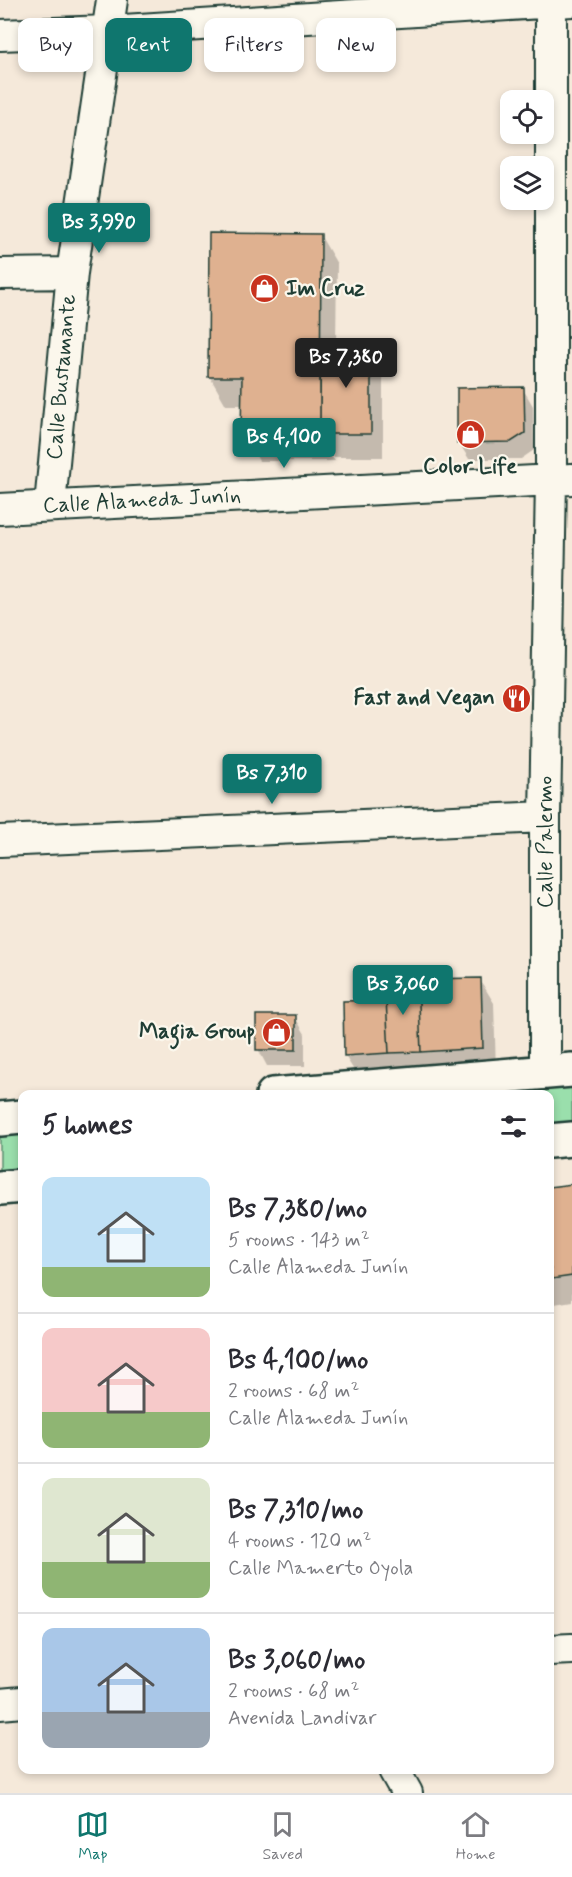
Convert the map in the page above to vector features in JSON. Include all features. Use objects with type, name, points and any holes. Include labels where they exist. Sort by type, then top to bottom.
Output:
[{"type":"main road","points":[[336,1090],[558,1071]]},
{"type":"main road","points":[[0,1119],[18,1117]]},
{"type":"main road","points":[[554,1141],[572,1139]]},
{"type":"main road","points":[[0,1188],[18,1186]]},
{"type":"street","name":"Calle Bustamante","points":[[110,18],[112,0]]},
{"type":"street","points":[[192,25],[558,1]]},
{"type":"street","name":"Calle Palermo","points":[[558,1],[562,479],[545,817],[558,1071]]},
{"type":"street","points":[[0,35],[105,31]]},
{"type":"street","name":"Calle Bustamante","points":[[50,505],[72,273],[105,51]]},
{"type":"street","points":[[0,274],[72,273]]},
{"type":"street","name":"Calle Alameda Junín","points":[[0,509],[562,479]]},
{"type":"street","points":[[0,841],[545,817]]},
{"type":"street","points":[[554,1650],[572,1648]]},
{"type":"street","points":[[0,1704],[18,1702]]},
{"type":"street","points":[[396,1774],[407,1793]]},
{"type":"green space","points":[[572,1079],[572,1124],[554,1126],[554,1090],[448,1090]]},
{"type":"green space","points":[[18,1127],[18,1171],[0,1173],[0,1129]]},
{"type":"building","name":"Im Cruz","points":[[209,233],[321,234],[320,434],[241,434],[242,377],[208,377]]},
{"type":"building","points":[[320,345],[371,345],[371,434],[320,434]]},
{"type":"building","points":[[524,387],[525,433],[511,442],[457,443],[457,388]]},
{"type":"building","points":[[481,978],[483,1048],[421,1052],[418,979]]},
{"type":"building","points":[[418,979],[421,1052],[389,1053],[385,981]]},
{"type":"building","points":[[386,1000],[389,1053],[344,1056],[343,1001]]},
{"type":"building","name":"Magia Group","points":[[256,1015],[296,1015],[296,1050],[256,1050]]},
{"type":"building","points":[[572,1184],[572,1276],[554,1279],[554,1186]]},
{"type":"place","name":"Im Cruz","points":[[265,289]]},
{"type":"place","name":"Color Life","points":[[470,435]]},
{"type":"place","name":"Fast and Vegan","points":[[516,698]]},
{"type":"place","name":"Magia Group","points":[[276,1032]]}]
